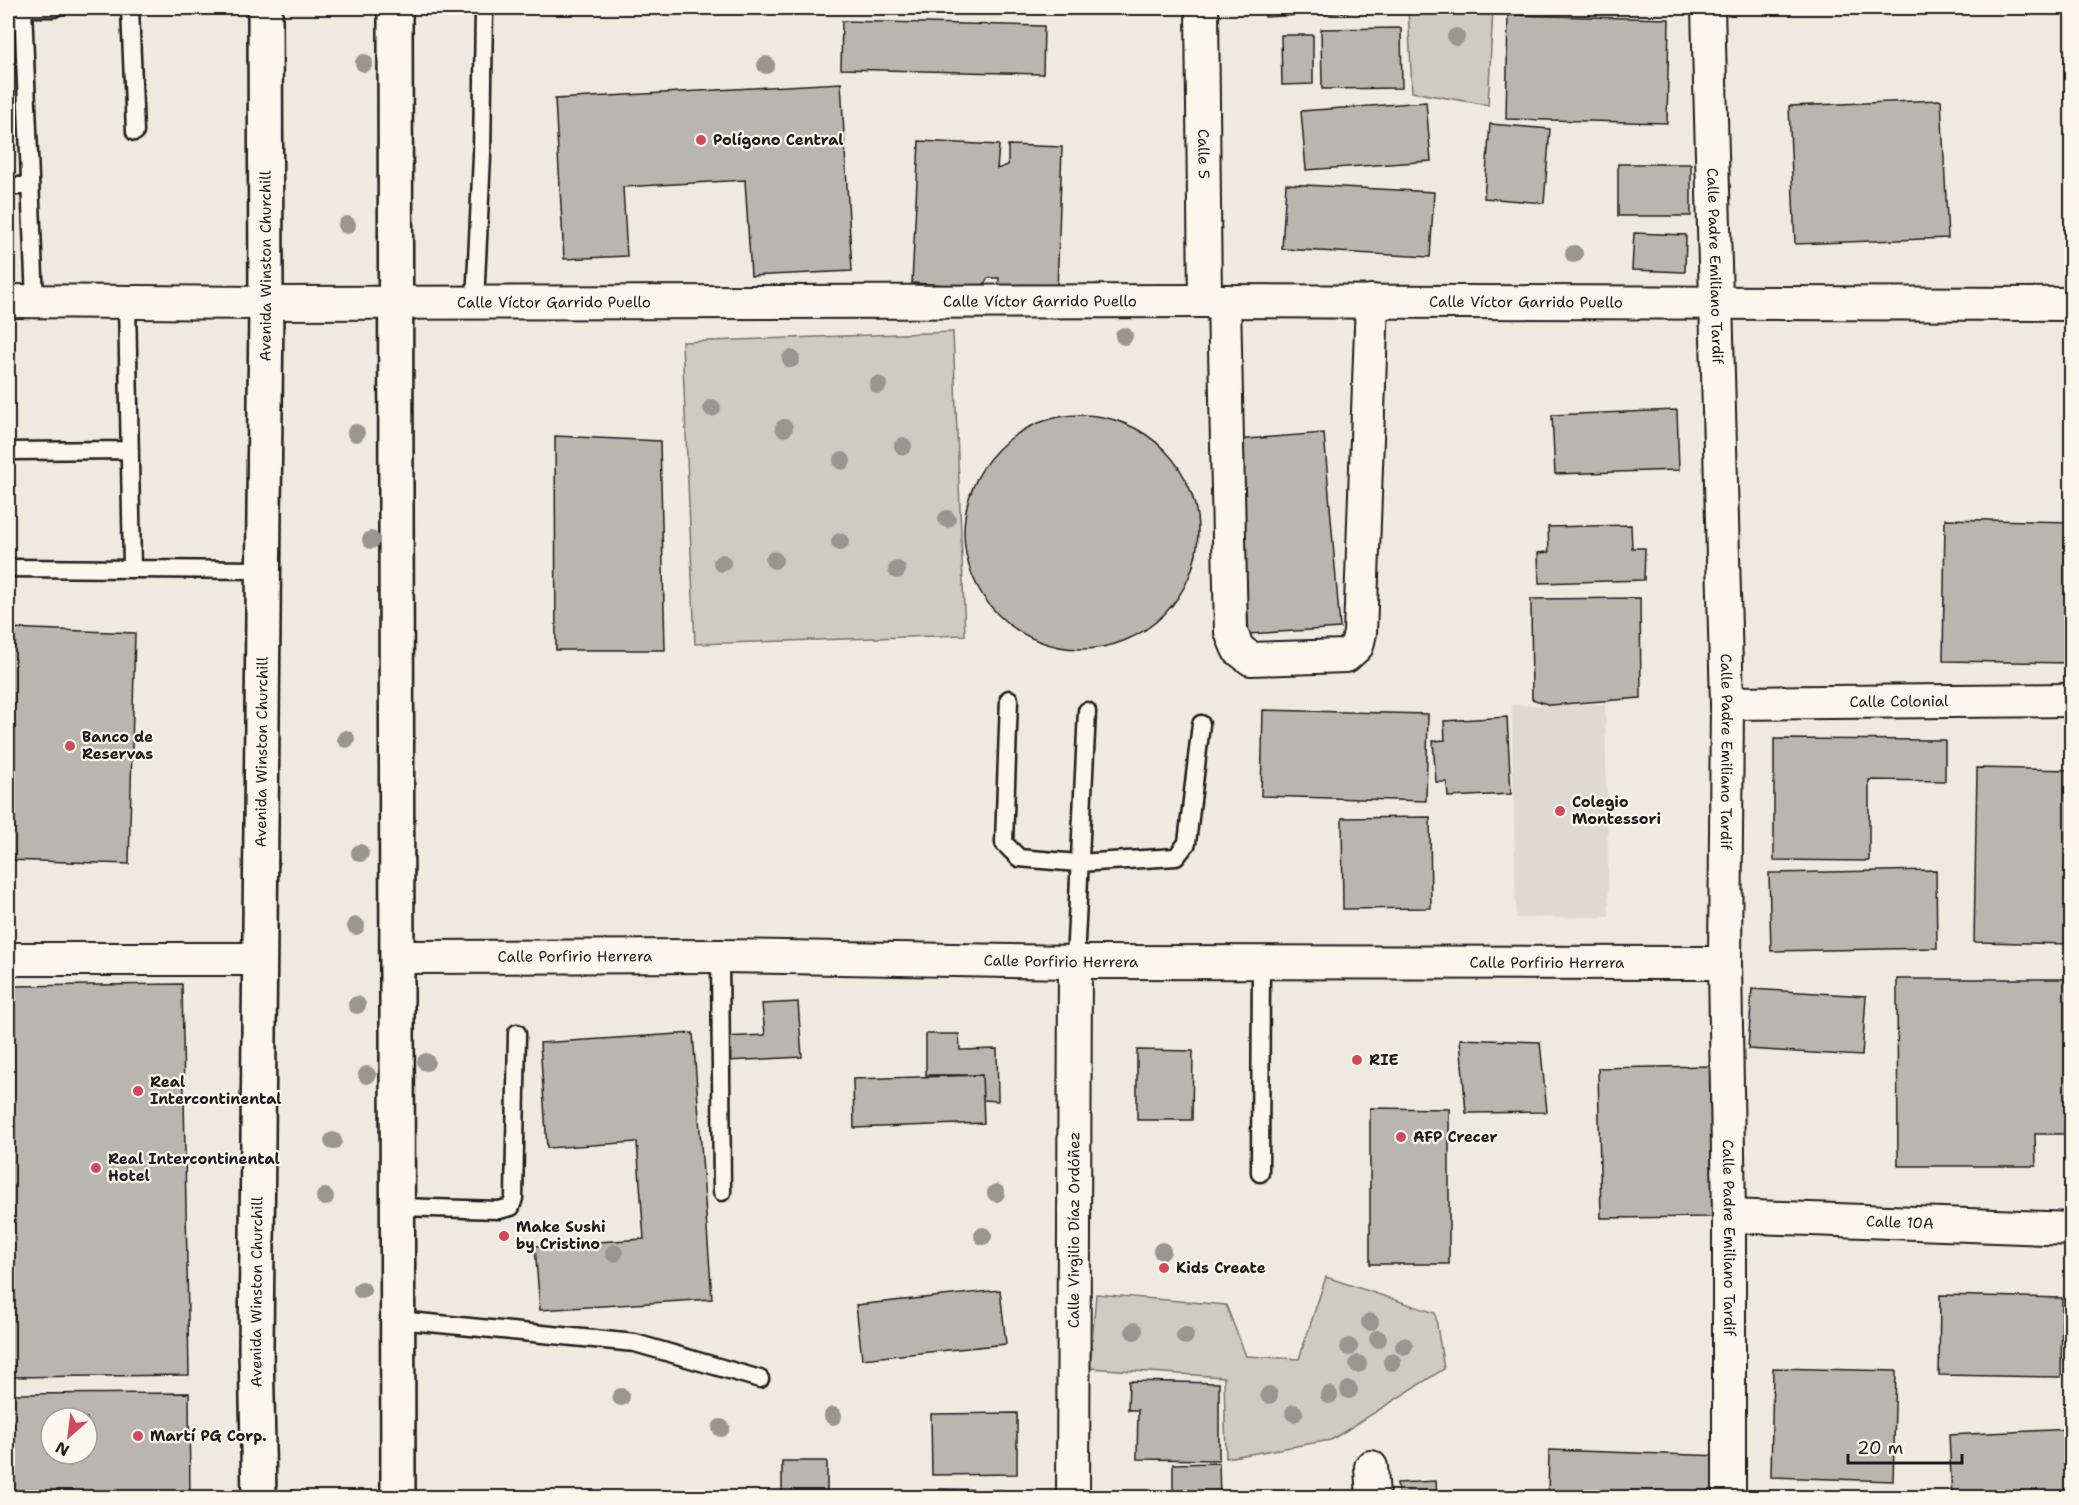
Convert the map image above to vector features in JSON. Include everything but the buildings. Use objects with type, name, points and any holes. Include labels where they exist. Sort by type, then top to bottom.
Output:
[{"type":"main road","name":"Avenida Winston Churchill","points":[[259,1497],[256,1348],[266,303],[265,8]]},
{"type":"main road","points":[[395,8],[398,1497]]},
{"type":"street","name":"Calle 5","points":[[1202,8],[1214,301],[1232,632],[1238,649],[1251,659],[1346,656],[1357,646],[1360,633],[1372,301]]},
{"type":"street","name":"Calle Padre Emiliano Tardif","points":[[1708,8],[1727,703],[1725,963],[1729,1216],[1729,1497]]},
{"type":"street","name":"Calle Víctor Garrido Puello","points":[[21,301],[396,303],[1372,301],[2072,304]]},
{"type":"street","name":"Calle Colonial","points":[[1727,703],[2072,700]]},
{"type":"street","name":"Calle Porfirio Herrera","points":[[397,957],[720,956],[1075,962],[1725,963]]},
{"type":"street","points":[[8,959],[259,959]]},
{"type":"street","name":"Calle Virgilio Díaz Ordóñez","points":[[1073,1497],[1075,962]]},
{"type":"street","name":"Calle 10A","points":[[1729,1216],[2072,1229]]},
{"type":"street","points":[[1371,1467],[1373,1497]]},
{"type":"lane","points":[[8,8],[54,8]]},
{"type":"lane","points":[[21,301],[30,186],[23,8]]},
{"type":"lane","points":[[130,8],[135,132]]},
{"type":"lane","points":[[475,302],[482,156],[484,8]]},
{"type":"lane","points":[[8,186],[30,186]]},
{"type":"lane","points":[[127,302],[132,567]]},
{"type":"lane","points":[[8,451],[130,450]]},
{"type":"lane","points":[[8,568],[132,567],[263,570]]},
{"type":"lane","points":[[1009,699],[1004,843],[1019,858],[1078,863],[1176,857],[1187,843],[1201,724]]},
{"type":"lane","points":[[1075,962],[1087,711]]},
{"type":"lane","points":[[720,956],[722,1192]]},
{"type":"lane","points":[[1260,1173],[1261,962]]},
{"type":"lane","points":[[398,1207],[499,1210],[511,1207],[514,1198],[517,1033]]},
{"type":"lane","points":[[398,1320],[635,1343],[760,1379]]},
{"type":"shaded area","points":[[1408,8],[1493,8],[1488,105],[1412,92]]},
{"type":"shaded area","points":[[953,332],[965,635],[695,644],[682,342]]},
{"type":"shaded area","name":"Colegio Montessori","points":[[1605,704],[1609,917],[1516,918],[1512,705]]},
{"type":"shaded area","points":[[1326,1277],[1435,1313],[1444,1369],[1331,1440],[1226,1458],[1224,1377],[1090,1368],[1096,1294],[1226,1305],[1246,1356],[1299,1359]]},
{"type":"place","name":"Polígono Central","points":[[701,140]]},
{"type":"place","name":"Banco de Reservas","points":[[70,746]]},
{"type":"place","name":"Colegio Montessori","points":[[1560,811]]},
{"type":"place","name":"RIE","points":[[1357,1060]]},
{"type":"place","name":"Real Intercontinental","points":[[138,1091]]},
{"type":"place","name":"AFP Crecer","points":[[1401,1137]]},
{"type":"place","name":"Real Intercontinental Hotel","points":[[96,1168]]},
{"type":"place","name":"Make Sushi by Cristino","points":[[504,1236]]},
{"type":"place","name":"Kids Create","points":[[1164,1268]]},
{"type":"place","name":"Martí PG Corp.","points":[[138,1436]]}]
